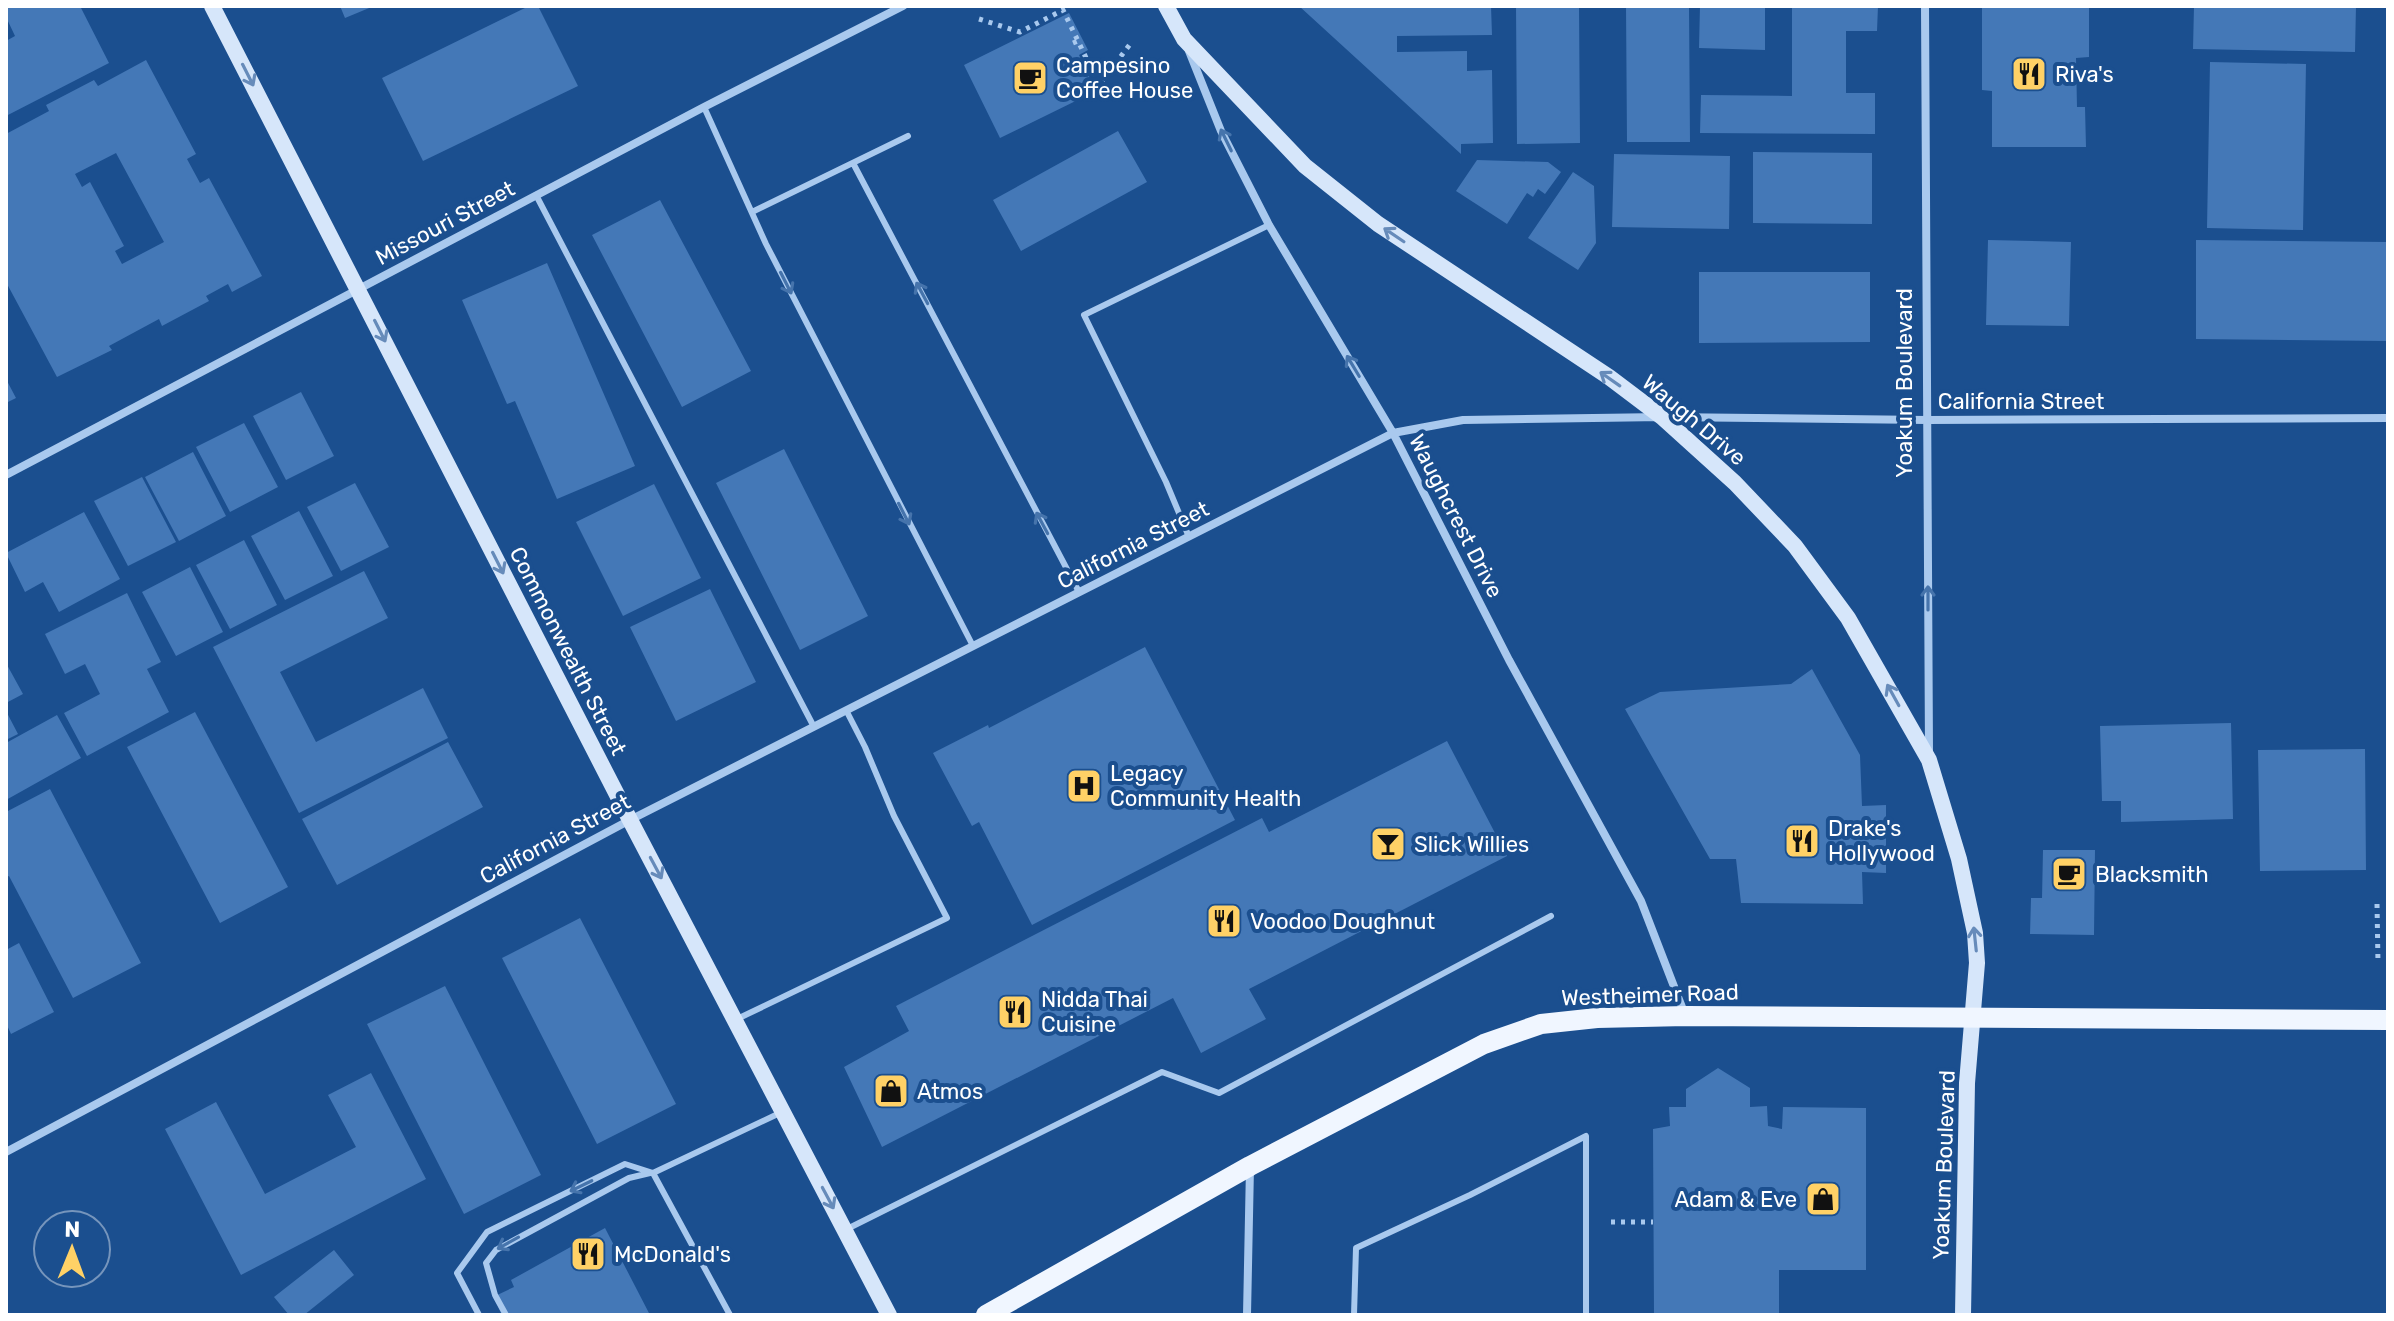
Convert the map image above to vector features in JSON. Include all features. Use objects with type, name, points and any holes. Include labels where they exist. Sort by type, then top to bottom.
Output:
[{"type":"main road","name":"Commonwealth Street","points":[[212,6],[630,820],[889,1315]]},
{"type":"main road","name":"Waugh Drive","points":[[1166,6],[1184,39],[1305,166],[1366,214],[1609,377],[1662,417],[1735,483],[1795,546],[1848,618],[1929,760],[1959,859],[1975,933],[1977,963],[1973,1017]]},
{"type":"main road","name":"Westheimer Road","points":[[986,1315],[1250,1166],[1484,1044],[1541,1024],[1597,1018],[1686,1016],[2388,1020]]},
{"type":"main road","name":"Yoakum Boulevard","points":[[1963,1315],[1965,1147],[1973,1017]]},
{"type":"street","name":"Missouri Street","points":[[6,475],[704,107],[903,6]]},
{"type":"street","name":"Yoakum Boulevard","points":[[1925,6],[1929,760]]},
{"type":"street","name":"Waughcrest Drive","points":[[1184,39],[1221,131],[1269,225],[1393,433],[1509,660],[1641,901],[1686,1016]]},
{"type":"street","name":"California Street","points":[[6,1152],[630,820],[1393,433],[1463,420],[1662,417],[1927,420],[2388,418]]},
{"type":"street","points":[[1247,1315],[1250,1166]]},
{"type":"lane","points":[[704,107],[752,212],[973,646]]},
{"type":"lane","points":[[752,212],[908,136]]},
{"type":"lane","points":[[853,163],[1079,592]]},
{"type":"lane","points":[[536,195],[814,727]]},
{"type":"lane","points":[[1189,537],[1166,482],[1084,315],[1269,225]]},
{"type":"lane","points":[[735,1020],[947,918],[894,816],[846,710]]},
{"type":"lane","points":[[845,1230],[1162,1072],[1219,1093],[1551,916]]},
{"type":"lane","points":[[506,1315],[495,1295],[486,1263],[496,1250],[629,1178],[653,1173],[783,1111]]},
{"type":"lane","points":[[1354,1315],[1356,1248],[1586,1136],[1586,1315]]},
{"type":"lane","points":[[479,1315],[457,1273],[487,1232],[625,1164],[653,1173],[730,1315]]},
{"type":"path","points":[[979,19],[1020,32],[1063,10],[1099,85],[1131,43]]},
{"type":"path","points":[[2377,904],[2378,963]]},
{"type":"path","points":[[1586,1222],[1653,1222]]},
{"type":"building","points":[[6,6],[80,6],[109,63],[6,116],[6,41],[15,36],[6,17]]},
{"type":"building","points":[[340,6],[374,6],[345,18]]},
{"type":"building","points":[[529,6],[538,6],[578,86],[423,161],[382,78]]},
{"type":"building","points":[[1299,6],[1491,6],[1492,35],[1397,36],[1397,52],[1467,51],[1467,71],[1492,70],[1493,143],[1461,144],[1461,154]]},
{"type":"building","points":[[1516,6],[1579,6],[1580,143],[1517,144]]},
{"type":"building","points":[[1626,6],[1689,6],[1690,142],[1627,142]]},
{"type":"building","points":[[1700,6],[1765,6],[1765,50],[1699,48]]},
{"type":"building","points":[[1792,6],[1878,6],[1877,31],[1846,31],[1846,93],[1875,93],[1875,134],[1700,133],[1701,95],[1792,96]]},
{"type":"building","name":"Riva's","points":[[1982,6],[2089,6],[2089,57],[2076,58],[2077,107],[2085,107],[2086,147],[1992,147],[1992,91],[1982,90]]},
{"type":"building","points":[[2194,6],[2356,6],[2355,52],[2193,49]]},
{"type":"building","name":"Campesino Coffee House","points":[[1069,13],[1088,50],[1079,55],[1096,91],[1000,138],[964,65]]},
{"type":"building","points":[[146,60],[196,154],[187,159],[200,183],[209,178],[262,276],[232,292],[228,284],[206,296],[209,301],[162,326],[159,319],[109,346],[112,350],[57,377],[6,282],[6,134],[49,111],[46,105],[94,80],[98,86]],"holes":[[[116,153],[164,242],[122,264],[115,251],[124,246],[90,182],[82,187],[75,174]]]},
{"type":"building","points":[[2210,62],[2306,64],[2303,230],[2207,228]]},
{"type":"building","points":[[1118,131],[1147,182],[1021,251],[993,200]]},
{"type":"building","points":[[1753,152],[1872,153],[1872,224],[1753,223]]},
{"type":"building","points":[[1614,154],[1730,156],[1729,229],[1612,227]]},
{"type":"building","points":[[1477,160],[1548,162],[1561,172],[1545,194],[1538,189],[1533,197],[1527,193],[1507,224],[1456,191]]},
{"type":"building","points":[[1573,172],[1594,186],[1596,243],[1578,270],[1528,238]]},
{"type":"building","points":[[660,200],[751,371],[682,407],[592,235]]},
{"type":"building","points":[[1988,240],[2071,242],[2069,326],[1986,325]]},
{"type":"building","points":[[2196,240],[2388,242],[2388,341],[2196,339]]},
{"type":"building","points":[[547,263],[635,466],[557,499],[515,401],[507,404],[462,300]]},
{"type":"building","points":[[1699,272],[1870,272],[1870,342],[1699,343]]},
{"type":"building","points":[[6,379],[16,398],[6,403]]},
{"type":"building","points":[[301,392],[334,456],[286,480],[253,416]]},
{"type":"building","points":[[244,423],[278,487],[230,512],[196,447]]},
{"type":"building","points":[[784,449],[868,616],[800,650],[716,483]]},
{"type":"building","points":[[193,452],[226,516],[179,541],[145,477]]},
{"type":"building","points":[[142,477],[176,542],[128,566],[94,501]]},
{"type":"building","points":[[355,483],[389,547],[341,571],[307,507]]},
{"type":"building","points":[[654,484],[701,578],[623,616],[576,522]]},
{"type":"building","points":[[299,511],[333,576],[285,600],[251,536]]},
{"type":"building","points":[[84,512],[120,579],[59,612],[43,582],[25,592],[6,553]]},
{"type":"building","points":[[244,540],[277,605],[230,629],[196,565]]},
{"type":"building","points":[[190,567],[223,632],[176,656],[142,592]]},
{"type":"building","points":[[364,571],[388,618],[280,672],[316,742],[423,688],[448,738],[299,813],[213,647]]},
{"type":"building","points":[[710,589],[756,682],[676,721],[630,627]]},
{"type":"building","points":[[127,593],[161,662],[147,669],[169,712],[87,756],[64,713],[100,694],[85,664],[65,674],[45,634]]},
{"type":"building","name":"Legacy Community Health","points":[[1145,647],[1235,820],[1032,925],[979,822],[972,826],[933,753],[988,725],[989,728]]},
{"type":"building","points":[[6,663],[23,694],[6,703]]},
{"type":"building","points":[[1812,669],[1860,755],[1862,806],[1886,805],[1886,873],[1862,872],[1863,904],[1741,903],[1736,859],[1710,859],[1625,709],[1660,692],[1791,684]]},
{"type":"building","points":[[6,711],[18,734],[6,740]]},
{"type":"building","points":[[195,712],[288,887],[220,923],[127,747]]},
{"type":"building","points":[[57,715],[81,758],[6,800],[6,743]]},
{"type":"building","points":[[2231,723],[2233,819],[2121,822],[2121,801],[2102,801],[2100,726]]},
{"type":"building","points":[[1447,741],[1507,856],[1249,989],[1266,1019],[1201,1053],[1173,998],[882,1147],[844,1067],[909,1031],[896,1006],[1262,818],[1269,832]]},
{"type":"building","points":[[448,742],[483,807],[337,885],[302,819]]},
{"type":"building","points":[[2365,749],[2366,870],[2260,871],[2258,750]]},
{"type":"building","points":[[50,789],[141,963],[73,998],[9,876],[6,877],[6,812]]},
{"type":"building","name":"Blacksmith","points":[[2043,850],[2095,850],[2094,935],[2030,934],[2031,898],[2042,898]]},
{"type":"building","points":[[580,918],[676,1104],[597,1144],[502,958]]},
{"type":"building","points":[[19,943],[54,1012],[11,1034],[6,1023],[6,950]]},
{"type":"building","points":[[445,986],[541,1175],[464,1214],[367,1024]]},
{"type":"building","points":[[1718,1068],[1750,1088],[1750,1107],[1767,1106],[1768,1126],[1782,1129],[1783,1107],[1866,1108],[1866,1270],[1779,1270],[1779,1315],[1654,1315],[1653,1129],[1670,1126],[1669,1107],[1686,1107],[1686,1089]]},
{"type":"building","points":[[371,1073],[426,1179],[241,1275],[165,1129],[216,1102],[265,1194],[356,1147],[328,1095]]},
{"type":"building","name":"McDonald's","points":[[605,1228],[650,1315],[502,1315],[493,1297],[514,1287],[511,1280]]},
{"type":"building","points":[[334,1250],[354,1275],[304,1315],[289,1315],[274,1297]]},
{"type":"place","name":"Riva's","points":[[2029,74]]},
{"type":"place","name":"Campesino Coffee House","points":[[1030,78]]},
{"type":"place","name":"Legacy Community Health","points":[[1084,786]]},
{"type":"place","name":"Drake's Hollywood","points":[[1802,841]]},
{"type":"place","name":"Slick Willies","points":[[1388,844]]},
{"type":"place","name":"Blacksmith","points":[[2069,874]]},
{"type":"place","name":"Voodoo Doughnut","points":[[1224,921]]},
{"type":"place","name":"Nidda Thai Cuisine","points":[[1015,1012]]},
{"type":"place","name":"Atmos","points":[[891,1091]]},
{"type":"place","name":"Adam & Eve","points":[[1823,1199]]},
{"type":"place","name":"McDonald's","points":[[588,1254]]}]
